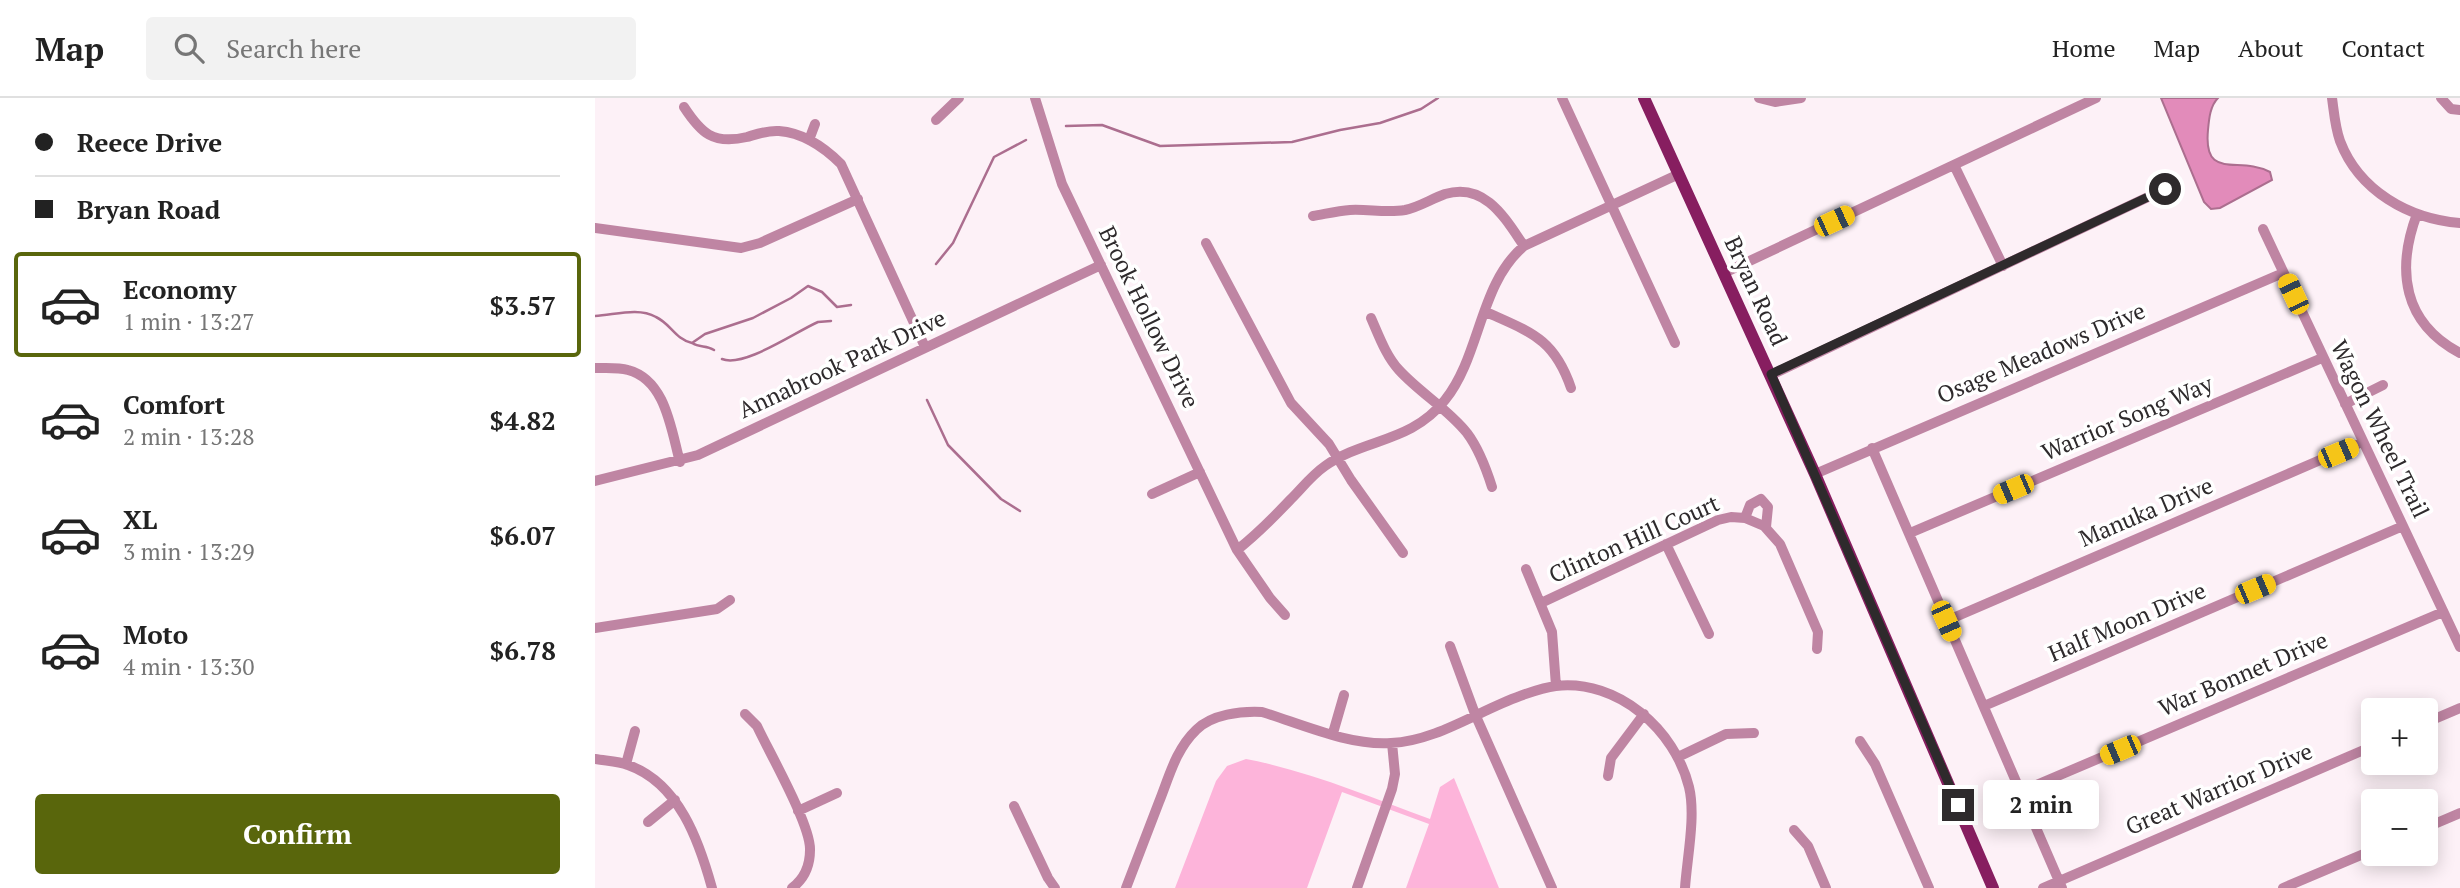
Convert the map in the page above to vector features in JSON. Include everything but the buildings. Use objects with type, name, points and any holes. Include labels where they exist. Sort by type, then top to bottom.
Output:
[{"type":"main road","name":"Bryan Road","points":[[1644,98],[1771,374],[1993,888]]},
{"type":"street","points":[[936,120],[959,98]]},
{"type":"street","name":"Brook Hollow Drive","points":[[1035,98],[1062,184],[1237,550],[1285,615]]},
{"type":"street","points":[[1562,98],[1675,342]]},
{"type":"street","points":[[1759,98],[1776,102],[1801,98]]},
{"type":"street","points":[[1724,273],[2096,98]]},
{"type":"street","points":[[2332,98],[2340,141],[2358,172],[2390,202],[2436,220],[2460,223]]},
{"type":"street","points":[[2441,98],[2446,106],[2460,110]]},
{"type":"street","points":[[684,107],[698,129],[715,137],[734,139],[761,132],[780,131],[823,147],[841,164],[925,347]]},
{"type":"street","points":[[809,140],[815,124]]},
{"type":"street","points":[[1954,165],[2003,266]]},
{"type":"street","points":[[1237,550],[1316,474],[1338,458],[1409,430],[1428,419],[1451,391],[1504,267],[1512,256],[1524,246],[1679,174]]},
{"type":"street","points":[[1771,374],[2165,189]]},
{"type":"street","points":[[1313,216],[1351,210],[1403,210],[1417,207],[1444,194],[1468,193],[1479,195],[1495,206],[1524,246]]},
{"type":"street","points":[[595,228],[741,248],[760,243],[858,199]]},
{"type":"street","points":[[2417,214],[2405,263],[2410,298],[2430,332],[2460,353]]},
{"type":"street","name":"Wagon Wheel Trail","points":[[2263,229],[2460,647]]},
{"type":"street","points":[[1206,243],[1291,403],[1329,444],[1367,505],[1403,553]]},
{"type":"street","name":"Annabrook Park Drive","points":[[595,481],[698,456],[1101,265]]},
{"type":"street","name":"Osage Meadows Drive","points":[[1815,474],[2283,273]]},
{"type":"street","points":[[1486,313],[1542,340],[1557,354],[1571,387]]},
{"type":"street","points":[[1371,318],[1384,348],[1399,370],[1467,434],[1478,452],[1492,486]]},
{"type":"street","name":"Warrior Song Way","points":[[1910,533],[2322,358]]},
{"type":"street","points":[[595,368],[630,370],[647,380],[662,400],[680,462]]},
{"type":"street","points":[[2345,404],[2383,385]]},
{"type":"street","name":"Manuka Drive","points":[[1946,621],[2362,442]]},
{"type":"street","points":[[1872,448],[2060,885]]},
{"type":"street","points":[[1152,494],[1200,472]]},
{"type":"street","name":"Clinton Hill Court","points":[[1745,519],[1750,505],[1761,499],[1769,507],[1766,527]]},
{"type":"street","name":"Clinton Hill Court","points":[[1541,603],[1724,518],[1745,519],[1766,527],[1780,544],[1818,632],[1817,649]]},
{"type":"street","name":"Half Moon Drive","points":[[1984,706],[2403,526]]},
{"type":"street","points":[[1666,544],[1709,634]]},
{"type":"street","points":[[1526,569],[1552,632],[1556,685]]},
{"type":"street","points":[[595,628],[717,609],[730,600]]},
{"type":"street","name":"War Bonnet Drive","points":[[2020,792],[2443,612]]},
{"type":"street","points":[[1450,646],[1475,714],[1552,888]]},
{"type":"street","points":[[1126,888],[1179,751],[1197,728],[1226,715],[1245,711],[1262,712],[1364,743],[1392,743],[1429,735],[1521,695],[1556,685],[1581,687],[1604,693],[1644,714],[1664,735],[1678,757],[1691,798],[1685,888]]},
{"type":"street","points":[[1332,733],[1344,695]]},
{"type":"street","points":[[2438,717],[2460,708]]},
{"type":"street","points":[[745,714],[757,726],[807,831],[810,851],[807,869],[799,883],[792,888]]},
{"type":"street","points":[[1608,776],[1611,758],[1644,714]]},
{"type":"street","points":[[625,764],[635,731]]},
{"type":"street","points":[[1678,757],[1726,734],[1754,733]]},
{"type":"street","points":[[1860,741],[1875,764],[1929,888]]},
{"type":"street","points":[[1357,888],[1392,789],[1395,774],[1392,743]]},
{"type":"street","name":"Great Warrior Drive","points":[[2043,888],[2060,885],[2361,751]]},
{"type":"street","points":[[595,759],[625,764],[651,776],[675,800],[703,854],[712,888]]},
{"type":"street","points":[[798,811],[837,793]]},
{"type":"street","points":[[648,822],[675,800]]},
{"type":"street","points":[[1014,806],[1055,888]]},
{"type":"street","points":[[2438,822],[2460,813]]},
{"type":"street","points":[[1794,830],[1808,846],[1826,888]]},
{"type":"street","points":[[2283,888],[2361,855]]},
{"type":"shaded area","points":[[2161,98],[2218,98],[2209,121],[2208,146],[2211,156],[2217,162],[2225,164],[2258,167],[2270,172],[2272,180],[2220,208],[2211,209],[2204,202]]},
{"type":"shaded area","points":[[1246,759],[1316,777],[1430,819],[1440,787],[1454,778],[1499,888],[1406,888],[1429,824],[1342,792],[1307,888],[1175,888],[1216,781],[1227,766]]},
{"type":"waterway","points":[[1066,126],[1102,125],[1160,146],[1292,142],[1380,123],[1421,109],[1438,98]]},
{"type":"waterway","points":[[936,264],[953,243],[994,157],[1026,140]]},
{"type":"waterway","points":[[595,316],[642,312],[661,320],[681,338],[692,343],[705,334],[753,318],[808,286],[822,292],[837,307],[851,305]]},
{"type":"waterway","points":[[722,359],[731,360],[756,354],[818,322],[831,321]]},
{"type":"waterway","points":[[692,343],[714,350]]},
{"type":"waterway","points":[[927,400],[948,445],[1001,499],[1020,511]]},
{"type":"route","points":[[1958,805],[1771,374],[2165,189]]}]
